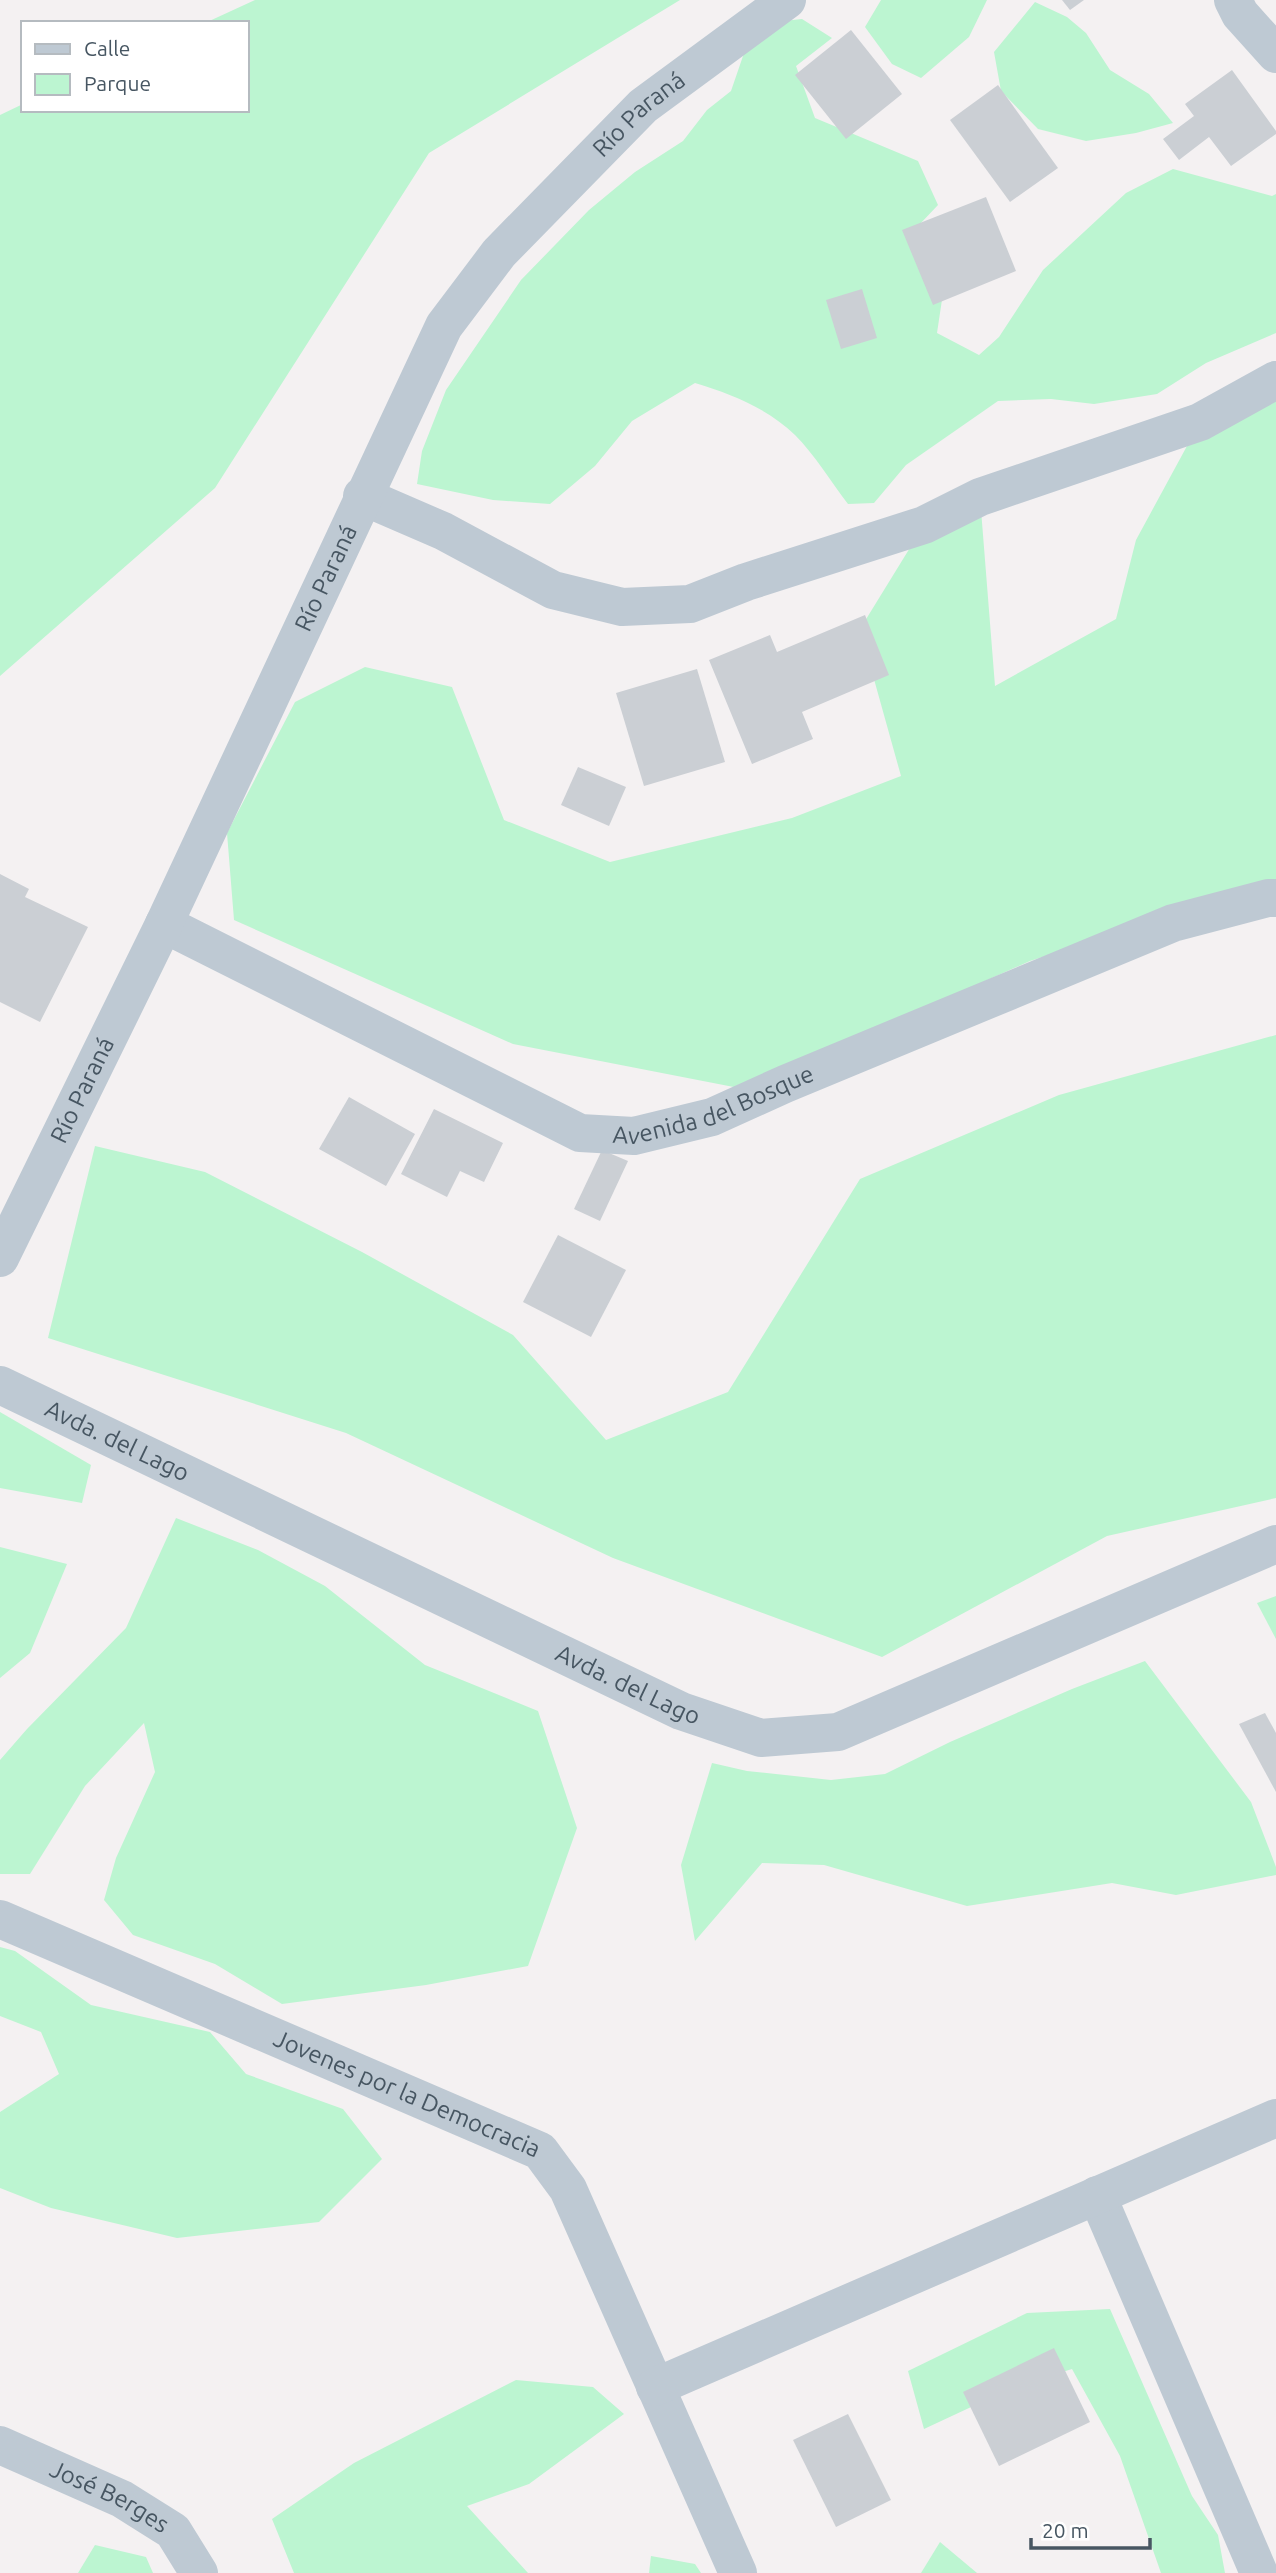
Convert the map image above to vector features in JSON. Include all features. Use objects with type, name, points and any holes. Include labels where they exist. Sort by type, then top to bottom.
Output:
[{"type":"street","name":"Río Paraná","points":[[0,1258],[164,924],[362,496],[444,326],[499,253],[643,106],[787,0]]},
{"type":"street","points":[[1233,0],[1240,13],[1276,54]]},
{"type":"street","points":[[362,496],[443,530],[553,590],[622,607],[690,604],[746,582],[924,525],[980,497],[1200,422],[1276,380]]},
{"type":"street","name":"Avenida del Bosque","points":[[164,924],[580,1133],[634,1136],[712,1117],[785,1084],[1173,923],[1276,898]]},
{"type":"street","name":"Avda. del Lago","points":[[0,1385],[681,1711],[761,1738],[838,1732],[1276,1544]]},
{"type":"street","name":"Jovenes por la Democracia","points":[[0,1919],[540,2151],[568,2189],[738,2573]]},
{"type":"street","points":[[655,2387],[1276,2118]]},
{"type":"street","points":[[1097,2195],[1259,2573]]},
{"type":"street","name":"José Berges","points":[[0,2445],[122,2499],[173,2531],[199,2573]]},
{"type":"green space","points":[[255,0],[680,0],[429,153],[215,488],[0,676],[0,115],[21,105],[21,112],[248,112],[248,21],[209,21]]},
{"type":"green space","points":[[881,0],[987,0],[969,37],[921,78],[892,64],[865,27]]},
{"type":"green space","points":[[1035,2],[1067,17],[1086,33],[1110,70],[1149,94],[1173,123],[1136,133],[1086,141],[1038,129],[1001,91],[994,52]]},
{"type":"green space","points":[[802,19],[832,38],[796,66],[815,118],[918,161],[938,205],[919,225],[943,293],[937,333],[979,355],[999,337],[1043,270],[1126,193],[1173,169],[1272,196],[1276,194],[1276,333],[1206,363],[1157,394],[1094,404],[1051,399],[998,401],[906,465],[874,503],[848,504],[809,451],[784,425],[748,403],[695,383],[632,421],[595,466],[550,504],[493,500],[417,484],[422,451],[446,390],[521,280],[589,210],[635,172],[683,141],[707,110],[731,91],[754,24]]},
{"type":"green space","points":[[1276,380],[1276,881],[1030,961],[744,1089],[513,1044],[234,920],[227,833],[295,702],[365,667],[452,687],[504,820],[610,862],[792,818],[901,776],[860,629],[924,525],[980,497],[995,686],[1116,619],[1136,540],[1200,422]]},
{"type":"green space","points":[[1276,1035],[1276,1498],[1107,1536],[882,1657],[613,1558],[346,1433],[48,1338],[95,1146],[205,1172],[362,1252],[513,1335],[606,1440],[728,1392],[860,1179],[1059,1095]]},
{"type":"green space","points":[[0,1412],[91,1465],[82,1503],[0,1488]]},
{"type":"green space","points":[[176,1518],[258,1550],[325,1586],[425,1665],[538,1711],[577,1828],[528,1966],[426,1985],[282,2004],[215,1964],[133,1935],[104,1900],[116,1858],[155,1772],[144,1723],[85,1786],[30,1874],[0,1874],[0,1760],[126,1628]]},
{"type":"green space","points":[[0,1547],[67,1564],[30,1653],[0,1678]]},
{"type":"green space","points":[[1276,1596],[1276,1639],[1257,1603]]},
{"type":"green space","points":[[1145,1661],[1251,1802],[1276,1867],[1276,1875],[1176,1895],[1112,1883],[967,1906],[824,1865],[762,1863],[695,1941],[681,1865],[712,1763],[747,1771],[831,1780],[885,1774],[950,1742],[1072,1689]]},
{"type":"green space","points":[[0,1947],[15,1951],[91,2005],[210,2032],[246,2074],[343,2109],[382,2159],[319,2222],[177,2238],[51,2208],[0,2188],[0,2112],[59,2074],[41,2032],[0,2016]]},
{"type":"green space","points":[[1110,2309],[1192,2496],[1218,2535],[1225,2573],[1161,2573],[1120,2456],[1072,2369],[1014,2387],[924,2429],[908,2371],[1027,2313]]},
{"type":"green space","points":[[516,2380],[593,2387],[624,2414],[529,2484],[467,2506],[528,2573],[294,2573],[272,2519],[354,2463]]},
{"type":"green space","points":[[940,2542],[977,2573],[921,2573]]},
{"type":"green space","points":[[95,2545],[146,2557],[153,2573],[78,2573]]},
{"type":"green space","points":[[651,2556],[695,2564],[701,2573],[649,2573]]},
{"type":"building","points":[[1062,0],[1084,0],[1070,10]]},
{"type":"building","points":[[851,30],[902,94],[846,139],[795,75]]},
{"type":"building","points":[[1232,70],[1276,134],[1231,166],[1209,137],[1179,160],[1163,139],[1194,116],[1185,104]]},
{"type":"building","points":[[998,85],[1058,168],[1010,202],[950,120]]},
{"type":"building","points":[[986,197],[1016,271],[933,305],[902,230]]},
{"type":"building","points":[[862,289],[877,338],[841,349],[826,300]]},
{"type":"building","points":[[865,615],[889,675],[802,712],[813,739],[752,764],[709,660],[770,635],[777,652]]},
{"type":"building","points":[[697,669],[725,762],[644,786],[616,693]]},
{"type":"building","points":[[578,767],[626,787],[609,826],[561,805]]},
{"type":"building","points":[[0,874],[29,889],[25,897],[88,927],[40,1022],[0,1002]]},
{"type":"building","points":[[349,1097],[415,1134],[386,1186],[319,1149]]},
{"type":"building","points":[[434,1109],[503,1143],[484,1182],[460,1171],[447,1197],[401,1174]]},
{"type":"building","points":[[602,1150],[628,1161],[600,1221],[574,1209]]},
{"type":"building","points":[[558,1235],[626,1270],[591,1337],[523,1302]]},
{"type":"building","points":[[1265,1713],[1276,1733],[1276,1792],[1239,1724]]},
{"type":"building","points":[[1054,2348],[1090,2422],[999,2466],[963,2392]]},
{"type":"building","points":[[848,2414],[891,2500],[836,2527],[793,2440]]}]
